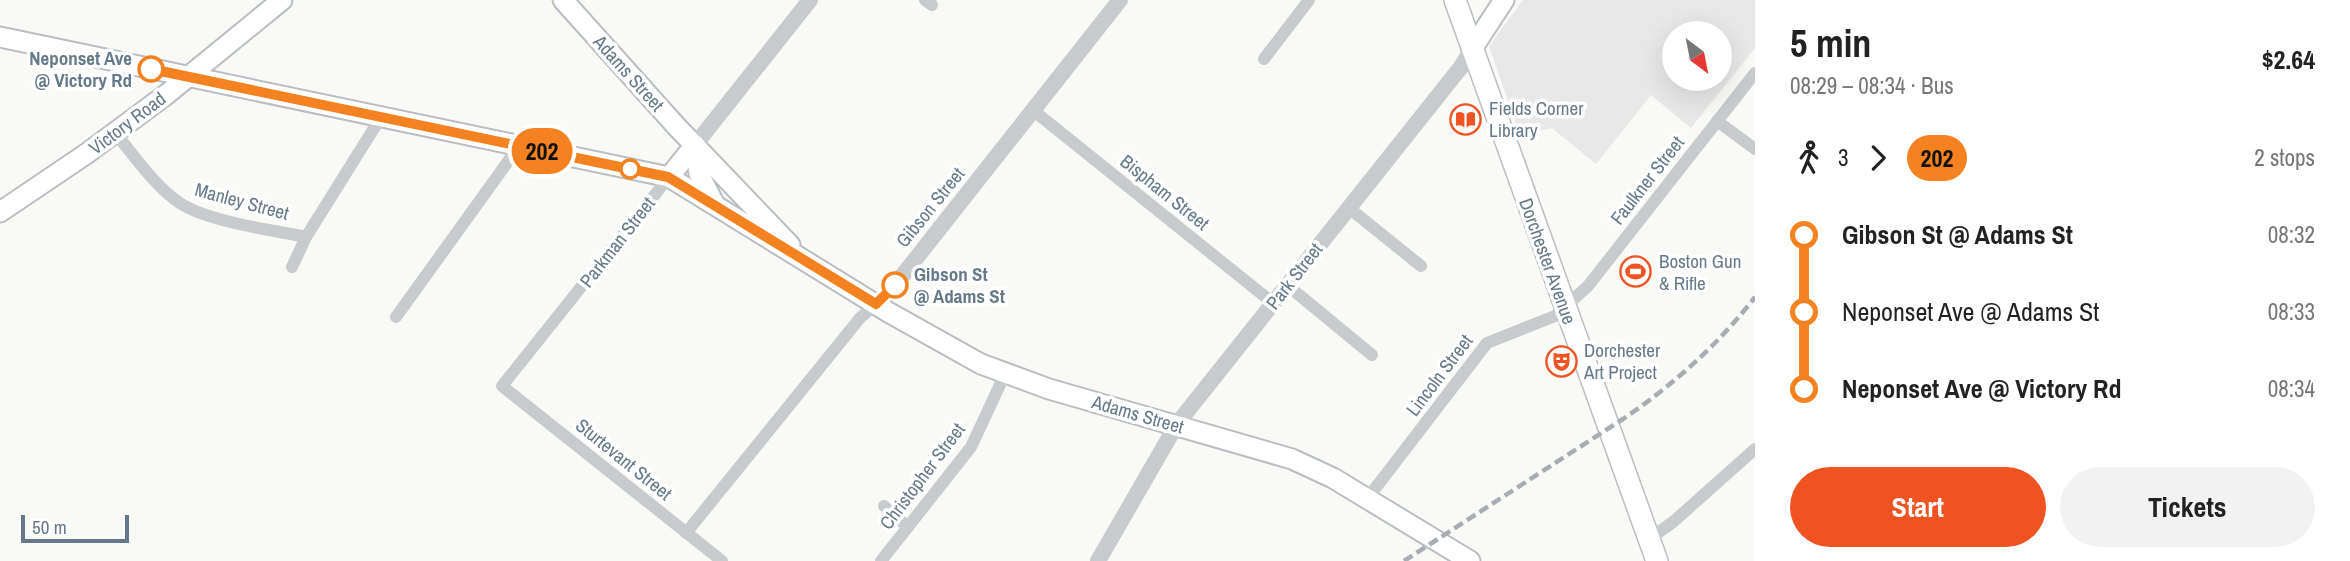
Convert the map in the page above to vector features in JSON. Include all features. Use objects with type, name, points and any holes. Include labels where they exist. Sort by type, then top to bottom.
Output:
[{"type":"main road","name":"Victory Road","points":[[5,204],[115,133],[190,77],[282,0]]},
{"type":"main road","name":"Adams Street","points":[[563,0],[695,145],[808,263]]},
{"type":"main road","name":"Dorchester Avenue","points":[[1455,0],[1657,561]]},
{"type":"main road","name":"Park Street","points":[[1472,48],[1504,0]]},
{"type":"main road","name":"Adams Street","points":[[0,37],[668,177],[954,350],[1005,374],[1292,459],[1324,473],[1470,561]]},
{"type":"main road","name":"Parkman Street","points":[[668,177],[695,145]]},
{"type":"main road","points":[[695,145],[699,174],[715,205]]},
{"type":"street","name":"Parkman Street","points":[[695,145],[810,0]]},
{"type":"street","name":"Gibson Street","points":[[686,533],[860,318],[895,285],[1120,0]]},
{"type":"street","points":[[1264,59],[1309,0]]},
{"type":"street","name":"Park Street","points":[[1098,561],[1177,424],[1461,66],[1472,48]]},
{"type":"street","name":"Faulkner Street","points":[[1565,308],[1588,286],[1755,73]]},
{"type":"street","name":"Bispham Street","points":[[1034,111],[1273,303]]},
{"type":"street","points":[[292,267],[306,237],[381,117]]},
{"type":"street","points":[[1717,121],[1755,149]]},
{"type":"street","name":"Manley Street","points":[[115,133],[165,190],[187,208],[208,216],[306,237]]},
{"type":"street","points":[[396,317],[517,146]]},
{"type":"street","name":"Parkman Street","points":[[502,386],[668,177]]},
{"type":"street","points":[[1349,208],[1421,266]]},
{"type":"street","points":[[1287,285],[1372,355]]},
{"type":"street","name":"Lincoln Street","points":[[1367,499],[1487,343],[1552,318],[1565,308]]},
{"type":"street","name":"Christopher Street","points":[[881,561],[971,447],[1005,374]]},
{"type":"street","name":"Sturtevant Street","points":[[502,386],[723,561]]},
{"type":"street","points":[[1649,539],[1673,522],[1755,449]]},
{"type":"street","points":[[884,506],[908,527]]},
{"type":"shaded area","points":[[1523,0],[1755,0],[1755,48],[1732,77],[1732,21],[1662,21],[1662,91],[1721,91],[1691,128],[1651,95],[1596,164],[1552,128],[1520,135],[1489,46]]},
{"type":"railway","points":[[1404,561],[1642,406],[1710,348],[1755,297]]},
{"type":"bus line","name":"202","points":[[151,69],[668,177],[876,304],[895,285]]},
{"type":"place","name":"Neponset Ave @ Victory Rd","points":[[151,69]]},
{"type":"place","name":"Fields Corner Library","points":[[1466,119]]},
{"type":"place","name":"Boston Gun & Rifle","points":[[1636,272]]},
{"type":"place","name":"Gibson St @ Adams St","points":[[895,285]]},
{"type":"place","name":"Dorchester Art Project","points":[[1561,361]]}]
